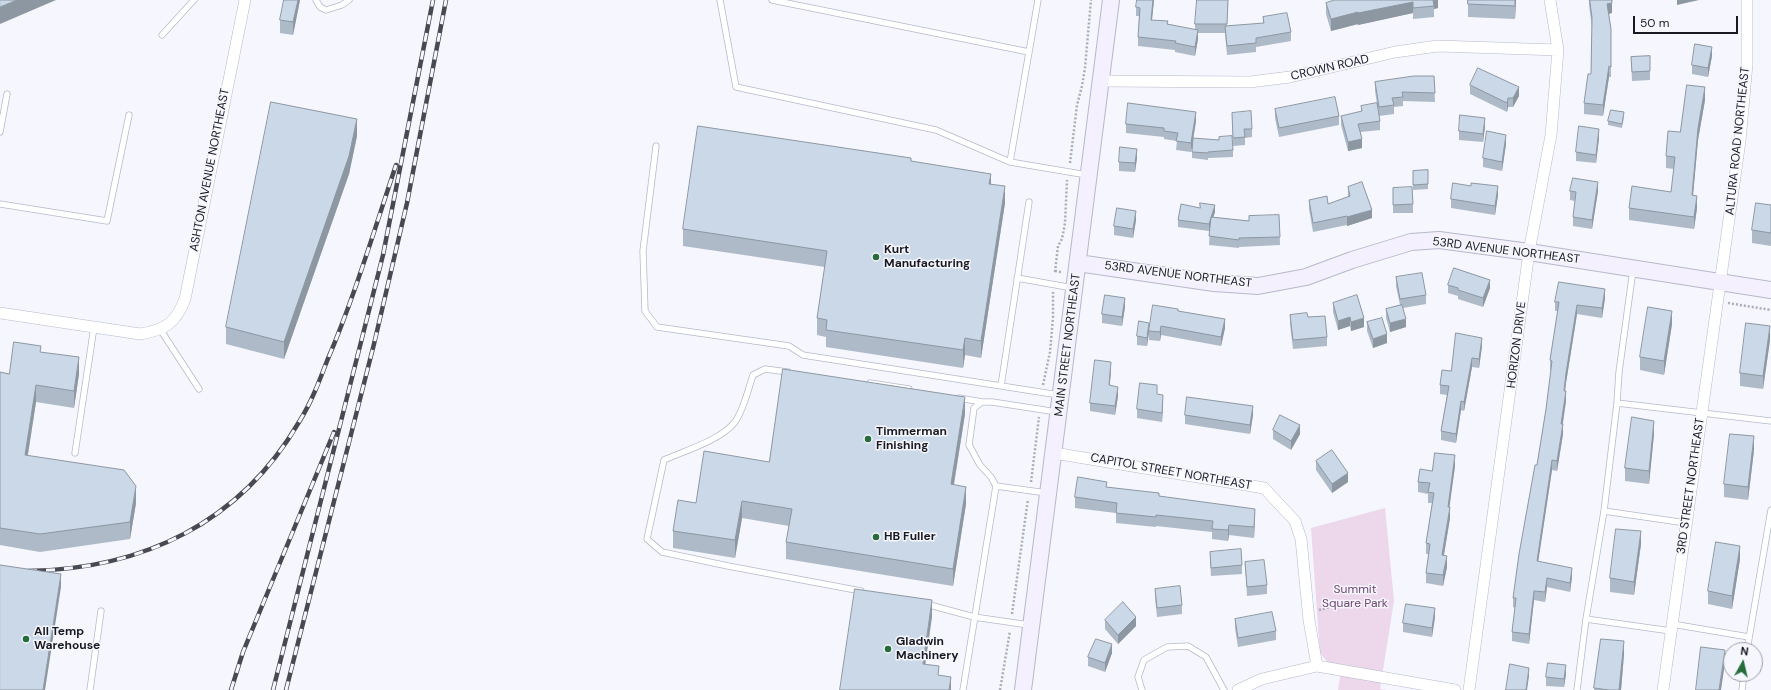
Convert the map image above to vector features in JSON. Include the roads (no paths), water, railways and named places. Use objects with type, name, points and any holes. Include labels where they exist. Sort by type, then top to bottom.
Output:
[{"type":"street","name":"ASHTON AVENUE NORTHEAST","points":[[160,329],[173,321],[180,313],[185,299],[245,0]]},
{"type":"street","name":"MAIN STREET NORTHEAST","points":[[1023,690],[1111,0]]},
{"type":"street","name":"HORIZON DRIVE","points":[[1469,690],[1510,401],[1529,252],[1551,135],[1558,50],[1550,0]]},
{"type":"street","name":"ALTURA ROAD NORTHEAST","points":[[1720,282],[1740,141],[1747,64],[1747,0]]},
{"type":"street","name":"CROWN ROAD","points":[[1101,81],[1250,82],[1290,77],[1395,52],[1438,46],[1558,50]]},
{"type":"street","name":"53RD AVENUE NORTHEAST","points":[[1077,275],[1258,286],[1306,277],[1352,260],[1411,242],[1439,240],[1529,252],[1771,290]]},
{"type":"street","name":"3RD STREET NORTHEAST","points":[[1663,690],[1720,282]]},
{"type":"street","points":[[0,313],[140,334],[160,329]]},
{"type":"street","name":"CAPITOL STREET NORTHEAST","points":[[1054,452],[1264,488],[1295,520],[1301,539],[1309,613],[1317,666]]},
{"type":"street","points":[[1238,690],[1262,679],[1317,666],[1455,690]]},
{"type":"lane","points":[[162,35],[194,0]]},
{"type":"lane","points":[[316,0],[320,7],[326,10],[342,5],[349,0]]},
{"type":"lane","points":[[720,0],[736,88],[936,130],[1010,162],[1089,176]]},
{"type":"lane","points":[[772,0],[1029,52]]},
{"type":"lane","points":[[1010,162],[1038,0]]},
{"type":"lane","points":[[0,132],[7,94]]},
{"type":"lane","points":[[0,204],[107,221],[129,115]]},
{"type":"lane","points":[[656,146],[643,251],[645,311],[657,327],[789,346],[803,355],[1061,395]]},
{"type":"lane","points":[[1001,386],[1029,202]]},
{"type":"lane","points":[[1577,690],[1586,619],[1604,511],[1617,403],[1619,372],[1634,268]]},
{"type":"lane","points":[[1017,278],[1054,284],[1077,275]]},
{"type":"lane","points":[[75,453],[94,328]]},
{"type":"lane","points":[[160,329],[199,389]]},
{"type":"lane","points":[[797,373],[765,369],[753,375],[745,401],[735,422],[720,435],[664,460],[647,539],[662,552],[869,593]]},
{"type":"lane","points":[[867,382],[914,390]]},
{"type":"lane","points":[[952,396],[982,402],[1059,412]]},
{"type":"lane","points":[[963,690],[974,616],[985,562],[996,486],[992,477],[980,465],[969,445],[974,408],[982,402]]},
{"type":"lane","points":[[1617,403],[1771,421]]},
{"type":"lane","points":[[996,486],[1049,493]]},
{"type":"lane","points":[[1748,642],[1771,510]]},
{"type":"lane","points":[[1604,511],[1686,523]]},
{"type":"lane","points":[[916,602],[940,606],[974,616],[1032,626]]},
{"type":"lane","points":[[90,690],[101,611]]},
{"type":"lane","points":[[1586,619],[1749,636]]},
{"type":"lane","points":[[1142,690],[1138,677],[1144,660],[1167,647],[1188,646],[1206,657],[1224,690]]},
{"type":"railway","points":[[273,690],[383,255],[433,0]]},
{"type":"railway","points":[[286,690],[374,344],[407,203],[446,0]]},
{"type":"railway","points":[[28,571],[70,568],[111,561],[149,550],[184,534],[218,513],[248,488],[275,457],[299,422],[318,385],[346,313],[396,165]]},
{"type":"railway","points":[[231,690],[243,652],[334,432]]},
{"type":"place","name":"Kurt Manufacturing","points":[[876,257]]},
{"type":"place","name":"Timmerman Finishing","points":[[868,439]]},
{"type":"place","name":"HB Fuller","points":[[876,537]]},
{"type":"place","name":"All Temp Warehouse","points":[[26,639]]},
{"type":"place","name":"Gladwin Machinery","points":[[888,649]]},
{"type":"park label","name":"Summit Square Park","points":[[1355,597]]}]
